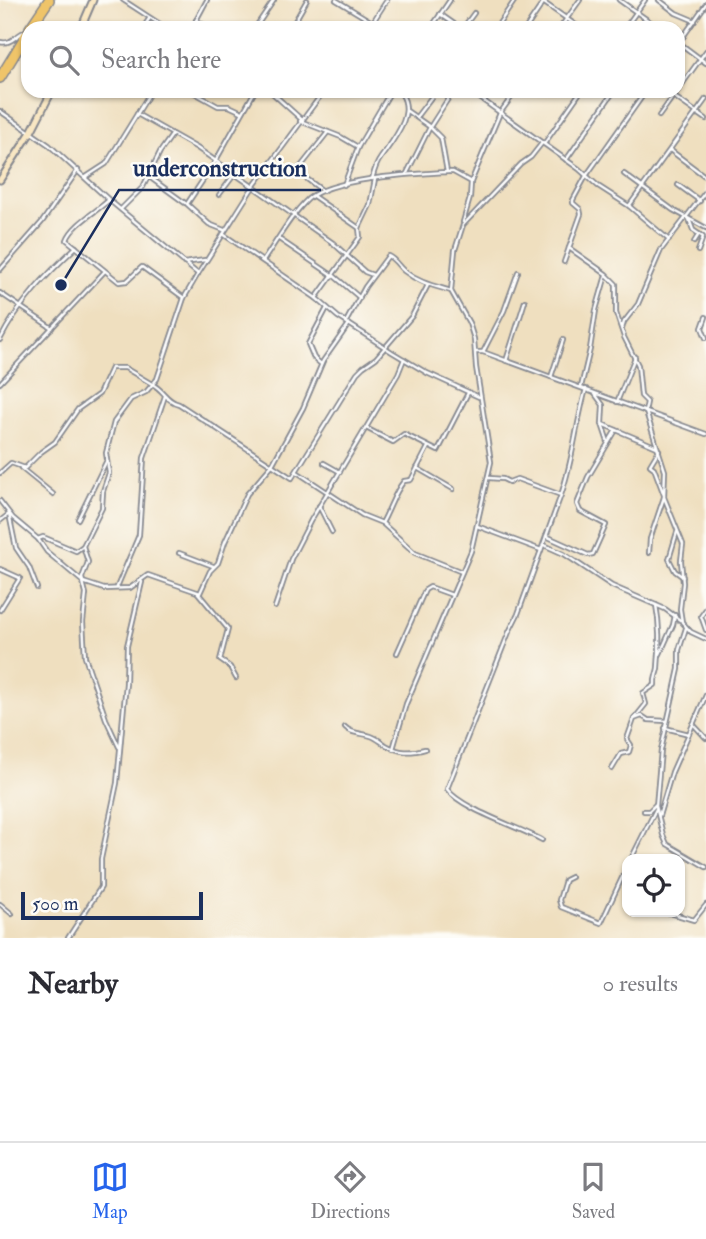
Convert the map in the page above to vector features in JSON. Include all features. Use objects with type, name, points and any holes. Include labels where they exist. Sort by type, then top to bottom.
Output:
[{"type":"highway","points":[[35,21],[49,0]]},
{"type":"highway","points":[[0,78],[21,43]]},
{"type":"street","points":[[84,21],[93,0]]},
{"type":"street","points":[[122,0],[154,21]]},
{"type":"street","points":[[196,20],[207,0]]},
{"type":"street","points":[[260,21],[274,0]]},
{"type":"street","points":[[295,21],[307,0]]},
{"type":"street","points":[[336,0],[371,21]]},
{"type":"street","points":[[374,21],[387,0]]},
{"type":"street","points":[[436,21],[450,0]]},
{"type":"street","points":[[501,21],[515,0]]},
{"type":"street","points":[[565,21],[580,0]]},
{"type":"street","points":[[619,0],[649,21]]},
{"type":"street","points":[[630,21],[645,0]]},
{"type":"street","points":[[659,0],[676,13],[695,21]]},
{"type":"street","points":[[530,21],[542,1],[571,21]]},
{"type":"street","points":[[685,35],[706,4]]},
{"type":"street","points":[[468,21],[474,13]]},
{"type":"street","points":[[440,14],[451,21]]},
{"type":"street","points":[[0,42],[5,43],[21,34]]},
{"type":"street","points":[[685,48],[706,63]]},
{"type":"street","points":[[685,81],[706,51]]},
{"type":"street","points":[[1,177],[31,132],[48,98]]},
{"type":"street","points":[[86,177],[106,164],[146,98]]},
{"type":"street","points":[[207,98],[218,106],[229,106],[243,113]]},
{"type":"street","points":[[187,205],[251,98]]},
{"type":"street","points":[[277,98],[301,120],[358,147]]},
{"type":"street","points":[[78,519],[106,462],[111,428],[131,399],[146,392],[159,373],[184,298],[205,260],[253,187],[318,98]]},
{"type":"street","points":[[344,184],[358,147],[387,98]]},
{"type":"street","points":[[316,298],[360,237],[359,228],[370,205],[378,161],[393,142],[407,111],[404,98]]},
{"type":"street","points":[[416,117],[431,98]]},
{"type":"street","points":[[406,175],[430,127],[449,98]]},
{"type":"street","points":[[478,98],[629,206],[669,240]]},
{"type":"street","points":[[393,749],[406,704],[462,572],[489,478],[491,462],[470,323],[451,291],[455,250],[470,198],[471,182],[500,113],[511,98]]},
{"type":"street","points":[[463,225],[521,164],[531,158],[576,98]]},
{"type":"street","points":[[566,160],[609,98]]},
{"type":"street","points":[[564,262],[582,214],[573,200],[586,176],[641,98]]},
{"type":"street","points":[[659,116],[672,98]]},
{"type":"street","points":[[676,98],[706,120]]},
{"type":"street","points":[[629,206],[706,99]]},
{"type":"street","points":[[0,111],[78,170],[109,200],[198,274]]},
{"type":"street","points":[[407,111],[441,138],[447,173]]},
{"type":"street","points":[[137,114],[234,174],[294,215],[365,272],[373,275]]},
{"type":"street","points":[[324,191],[298,170],[328,132]]},
{"type":"street","points":[[121,209],[139,194],[172,135]]},
{"type":"street","points":[[670,150],[706,177]]},
{"type":"street","points":[[0,270],[42,222],[78,170]]},
{"type":"street","points":[[262,261],[294,215],[313,196],[324,191],[373,178],[453,172],[471,182]]},
{"type":"street","points":[[219,195],[234,174]]},
{"type":"street","points":[[624,174],[688,219],[706,228]]},
{"type":"street","points":[[148,176],[209,224],[384,347],[427,373],[480,397]]},
{"type":"street","points":[[678,185],[700,201]]},
{"type":"street","points":[[690,193],[693,188]]},
{"type":"street","points":[[622,329],[638,304],[660,250],[688,219],[706,191]]},
{"type":"street","points":[[313,196],[359,228]]},
{"type":"street","points":[[109,200],[67,236],[67,240],[119,282],[124,283],[142,267],[184,298]]},
{"type":"street","points":[[688,219],[693,230],[703,237],[698,251]]},
{"type":"street","points":[[694,242],[699,234]]},
{"type":"street","points":[[279,239],[332,275],[360,298]]},
{"type":"street","points":[[0,340],[21,306],[76,247]]},
{"type":"street","points":[[569,248],[616,284],[616,313],[638,365],[640,396],[647,402],[645,412],[665,471],[664,496],[650,539],[649,553]]},
{"type":"street","points":[[198,593],[203,590],[213,566],[220,560],[225,542],[247,494],[272,465],[303,408],[321,364],[386,257],[390,256],[405,271],[428,285],[451,291]]},
{"type":"street","points":[[184,263],[205,260]]},
{"type":"street","points":[[0,383],[104,272]]},
{"type":"street","points":[[483,352],[504,310],[518,272]]},
{"type":"street","points":[[581,387],[606,274]]},
{"type":"street","points":[[21,468],[26,467],[55,442],[74,413],[99,394],[111,368],[125,368],[159,388],[168,401],[179,404],[289,478],[293,477],[358,373],[376,358],[412,316],[428,285]]},
{"type":"street","points":[[0,293],[52,328]]},
{"type":"street","points":[[506,360],[525,301]]},
{"type":"street","points":[[321,364],[314,358],[308,344],[328,308]]},
{"type":"street","points":[[706,317],[702,328],[706,338]]},
{"type":"street","points":[[551,377],[562,340]]},
{"type":"street","points":[[475,352],[506,360],[706,434]]},
{"type":"street","points":[[617,402],[635,357]]},
{"type":"street","points":[[275,607],[291,559],[404,359]]},
{"type":"street","points":[[542,840],[470,806],[447,789],[544,545],[569,470],[577,420],[586,390]]},
{"type":"street","points":[[366,428],[393,442],[404,434],[438,450],[468,393]]},
{"type":"street","points":[[595,394],[603,405],[602,424],[608,442]]},
{"type":"street","points":[[117,587],[139,535],[144,458],[165,396]]},
{"type":"street","points":[[602,424],[659,449]]},
{"type":"street","points":[[546,536],[589,555],[593,554],[606,525],[580,512],[577,504],[588,477],[617,430]]},
{"type":"street","points":[[382,523],[397,491],[405,480],[411,480],[429,447]]},
{"type":"street","points":[[659,449],[650,465],[654,468],[683,544],[680,609],[682,622]]},
{"type":"street","points":[[38,538],[43,537],[76,551],[83,546],[102,508],[103,491],[109,473],[106,462]]},
{"type":"street","points":[[0,473],[11,463],[53,494]]},
{"type":"street","points":[[324,463],[340,472]]},
{"type":"street","points":[[416,468],[453,489]]},
{"type":"street","points":[[297,472],[362,515],[382,523],[415,553],[462,572]]},
{"type":"street","points":[[489,478],[509,482],[517,479],[561,495]]},
{"type":"street","points":[[0,501],[9,514],[38,538],[47,552],[83,582],[104,589],[130,587],[150,575],[198,593],[228,629],[220,660],[232,668],[236,678]]},
{"type":"street","points":[[319,506],[332,532]]},
{"type":"street","points":[[0,521],[9,514]]},
{"type":"street","points":[[9,514],[16,548],[29,567],[37,588]]},
{"type":"street","points":[[477,526],[541,550]]},
{"type":"street","points":[[677,532],[669,559],[675,571],[683,577]]},
{"type":"street","points":[[544,545],[564,554],[612,586],[675,615],[686,628],[706,639]]},
{"type":"street","points":[[83,546],[88,562],[83,582],[86,594],[83,622],[85,657],[106,719],[119,747]]},
{"type":"street","points":[[179,553],[213,566]]},
{"type":"street","points":[[0,569],[20,578],[0,610]]},
{"type":"street","points":[[68,938],[101,887],[101,859],[107,822],[113,810],[126,683],[127,646],[143,578]]},
{"type":"street","points":[[397,653],[425,590],[430,587],[453,596]]},
{"type":"street","points":[[612,769],[621,754],[629,752],[631,745],[627,739],[635,719],[646,704],[643,693],[655,685],[660,635],[656,626],[656,605]]},
{"type":"street","points":[[706,609],[701,616],[706,630]]},
{"type":"street","points":[[658,657],[675,615]]},
{"type":"street","points":[[686,628],[679,650],[679,669],[665,728],[656,809],[667,844],[706,867]]},
{"type":"street","points":[[658,818],[672,772],[706,695]]},
{"type":"street","points":[[635,719],[642,716],[648,720],[667,721]]},
{"type":"street","points":[[693,724],[706,738]]},
{"type":"street","points":[[345,727],[348,731],[374,737],[393,749],[410,753],[425,749]]},
{"type":"street","points":[[665,728],[689,734]]},
{"type":"street","points":[[644,811],[649,811],[656,804]]},
{"type":"street","points":[[634,854],[656,809]]},
{"type":"street","points":[[571,877],[565,880],[559,900],[561,907],[601,923],[622,878]]},
{"type":"street","points":[[0,904],[12,915]]},
{"type":"street","points":[[684,917],[694,920],[706,905]]},
{"type":"place","name":"underconstruction","points":[[61,285]]}]
